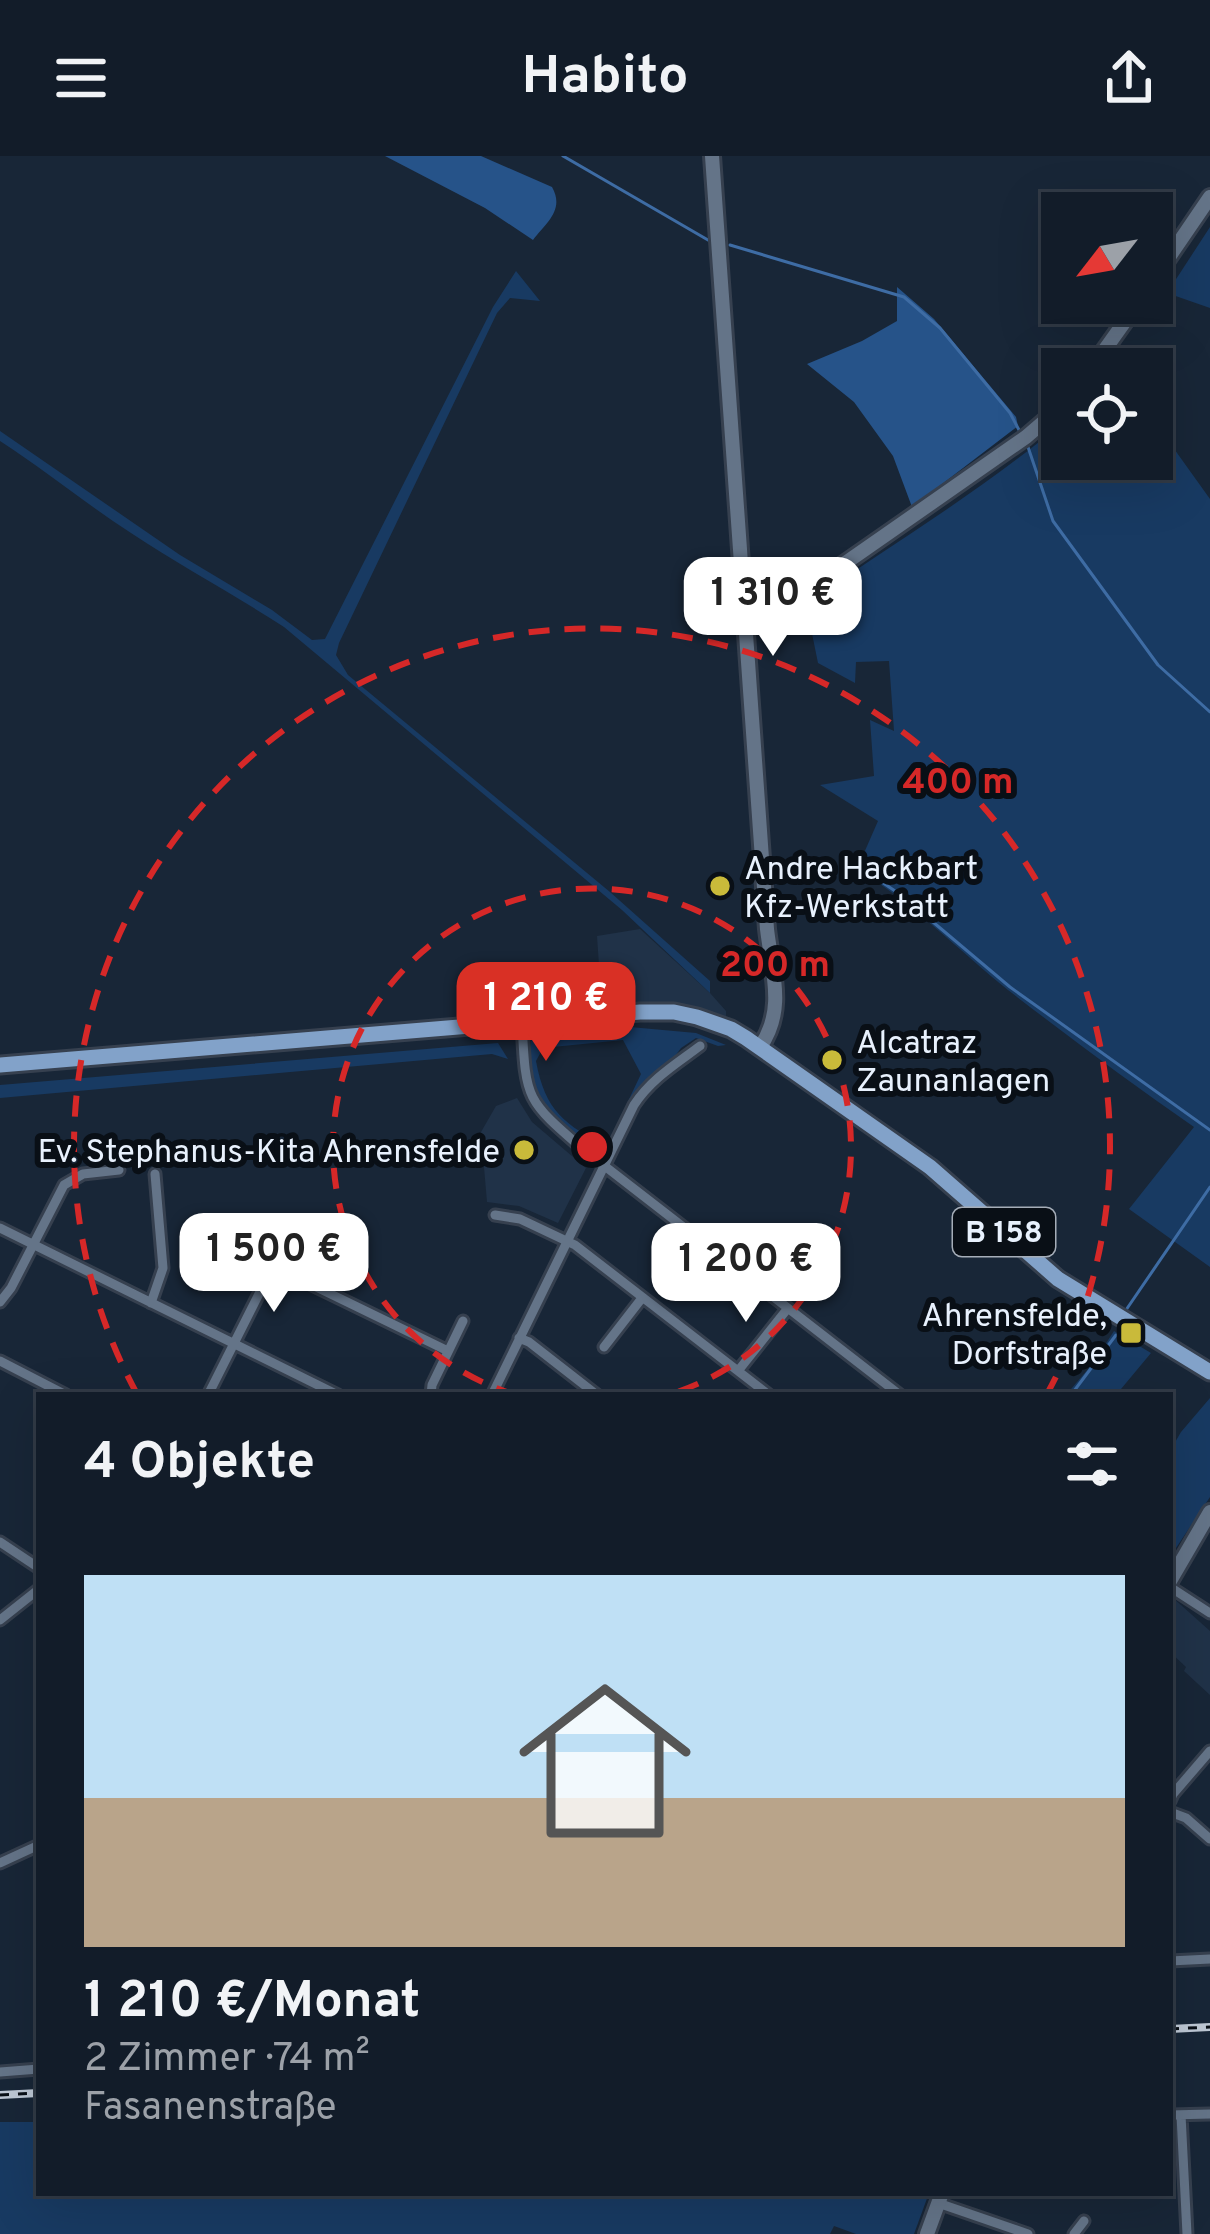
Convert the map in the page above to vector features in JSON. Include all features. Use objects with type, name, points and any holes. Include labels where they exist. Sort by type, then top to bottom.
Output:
[{"type":"main road","points":[[712,156],[776,1010],[760,1047]]},
{"type":"main road","points":[[1173,251],[1210,197]]},
{"type":"main road","points":[[746,623],[778,610],[1041,424]]},
{"type":"main road","name":"B 158","points":[[0,1065],[640,1012],[697,1017],[731,1028],[760,1047],[930,1167],[1058,1279],[1210,1372]]},
{"type":"main road","points":[[1173,1579],[1210,1512]]},
{"type":"main road","points":[[927,2234],[940,2198]]},
{"type":"street","points":[[522,1023],[525,1081],[545,1117],[896,1392]]},
{"type":"street","points":[[493,1392],[644,1090],[700,1046]]},
{"type":"street","points":[[0,1302],[64,1185],[83,1174],[118,1170]]},
{"type":"street","points":[[152,1303],[163,1268],[155,1174]]},
{"type":"street","points":[[495,1215],[520,1219],[566,1240],[765,1392]]},
{"type":"street","points":[[0,1228],[332,1392]]},
{"type":"street","points":[[210,1392],[273,1266],[448,1352]]},
{"type":"street","points":[[604,1347],[642,1298]]},
{"type":"street","points":[[738,1371],[788,1308]]},
{"type":"street","points":[[431,1392],[463,1321]]},
{"type":"street","points":[[519,1338],[593,1392]]},
{"type":"street","points":[[0,1361],[61,1392]]},
{"type":"street","points":[[0,1542],[36,1566]]},
{"type":"street","points":[[1173,1586],[1210,1613]]},
{"type":"street","points":[[0,1620],[36,1591]]},
{"type":"street","points":[[1173,1794],[1210,1751]]},
{"type":"street","points":[[1173,1814],[1186,1818],[1210,1839]]},
{"type":"street","points":[[0,1863],[36,1846]]},
{"type":"street","points":[[1173,1961],[1210,1959]]},
{"type":"street","points":[[0,2072],[36,2069]]},
{"type":"street","points":[[1186,2234],[1176,2115],[1210,2114]]},
{"type":"street","points":[[940,2198],[1028,2234]]},
{"type":"street","points":[[1074,2234],[1084,2221]]},
{"type":"shaded area","points":[[385,156],[481,156],[552,187],[555,209],[533,240],[485,208]]},
{"type":"shaded area","points":[[1210,227],[1210,308],[1173,295],[1173,284]]},
{"type":"shaded area","points":[[516,271],[540,301],[510,298],[497,313],[336,655],[348,675],[710,981],[710,993],[622,910],[284,627],[131,533],[0,441],[0,431],[312,640],[325,639],[493,307]]},
{"type":"shaded area","points":[[897,287],[934,319],[1016,417],[1018,426],[912,507],[893,456],[854,402],[807,364],[897,321]]},
{"type":"shaded area","points":[[1041,440],[1041,480],[1173,480],[1173,447],[1210,499],[1210,1267],[1129,1209],[1194,1127],[1031,1008],[916,911],[857,869],[878,821],[820,785],[874,776],[870,720],[894,731],[889,661],[856,662],[855,683],[818,663],[806,604]]},
{"type":"shaded area","points":[[640,929],[710,993],[726,1011],[726,1018],[695,1011],[602,1009],[597,936]]},
{"type":"shaded area","points":[[630,1027],[696,1033],[726,1045],[696,1038],[681,1048],[615,1138],[611,1137],[641,1074],[623,1040],[543,1048],[536,1061],[551,1104],[569,1123],[608,1147],[599,1157],[557,1120],[537,1092],[530,1057],[532,1037]]},
{"type":"shaded area","points":[[498,1043],[508,1059],[492,1054],[0,1098],[0,1085]]},
{"type":"shaded area","name":"Ev. Stephanus-Kita Ahrensfelde","points":[[517,1098],[532,1122],[586,1168],[558,1223],[519,1206],[487,1202],[481,1132],[496,1106]]},
{"type":"shaded area","points":[[1114,1331],[1151,1353],[1118,1392],[1069,1392]]},
{"type":"shaded area","points":[[1210,1398],[1210,1497],[1173,1552],[1173,1446]]},
{"type":"shaded area","points":[[1173,1598],[1210,1631],[1210,1695],[1184,1671],[1186,1667],[1173,1655]]},
{"type":"shaded area","points":[[0,2122],[36,2122],[36,2196],[928,2196],[914,2234],[856,2234],[834,2226],[830,2234],[0,2234]]},
{"type":"waterway","points":[[563,156],[708,240]]},
{"type":"waterway","points":[[730,245],[904,297],[940,328],[1019,430]]},
{"type":"waterway","points":[[1028,447],[1053,521],[1158,665],[1210,712]]},
{"type":"waterway","points":[[864,870],[901,895],[1010,987],[1210,1130]]},
{"type":"waterway","points":[[1126,1310],[1210,1187]]},
{"type":"waterway","points":[[1073,1392],[1116,1335]]},
{"type":"railway","points":[[1173,2029],[1210,2027]]},
{"type":"railway","points":[[0,2095],[36,2093]]},
{"type":"place","name":"Andre Hackbart Kfz-Werkstatt","points":[[720,886]]},
{"type":"place","name":"Alcatraz Zaunanlagen","points":[[832,1060]]},
{"type":"place","name":"Ev. Stephanus-Kita Ahrensfelde","points":[[524,1150]]},
{"type":"place","name":"Ahrensfelde, Dorfstraße","points":[[1131,1333]]}]
